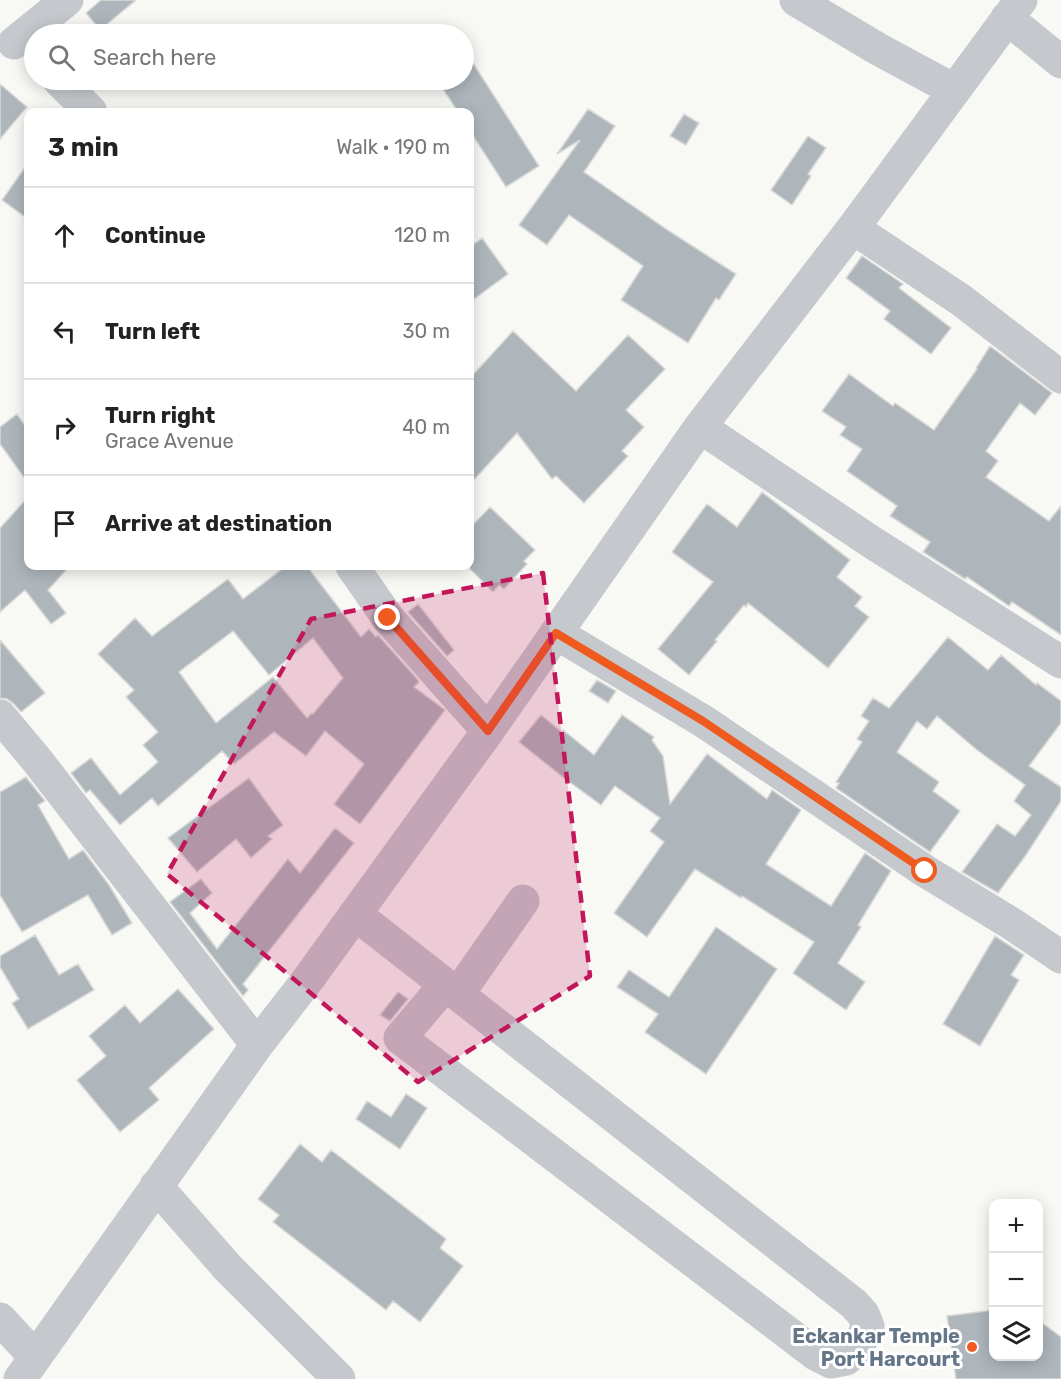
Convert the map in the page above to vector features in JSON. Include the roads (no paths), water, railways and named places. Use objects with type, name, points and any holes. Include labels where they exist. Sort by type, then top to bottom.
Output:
[{"type":"street","points":[[40,24],[67,0]]},
{"type":"street","points":[[796,0],[878,49],[954,90]]},
{"type":"street","points":[[0,1319],[27,1368],[257,1044],[309,978],[488,731],[700,428],[853,228],[1014,9],[1061,62]]},
{"type":"street","points":[[69,90],[87,108]]},
{"type":"street","points":[[853,228],[961,300],[1061,377]]},
{"type":"street","points":[[700,428],[873,543],[1061,662]]},
{"type":"street","points":[[355,570],[388,618],[488,731]]},
{"type":"street","points":[[556,633],[703,721],[925,871],[1061,957]]},
{"type":"street","points":[[0,716],[36,759],[257,1044]]},
{"type":"street","points":[[355,914],[451,989],[854,1304],[863,1314],[868,1326],[858,1347],[846,1359],[831,1362],[818,1355],[400,1038],[451,989],[524,901]]},
{"type":"street","points":[[156,1186],[228,1268],[339,1379]]},
{"type":"place","name":"Eckankar Temple Port Harcourt","points":[[972,1347]]}]
